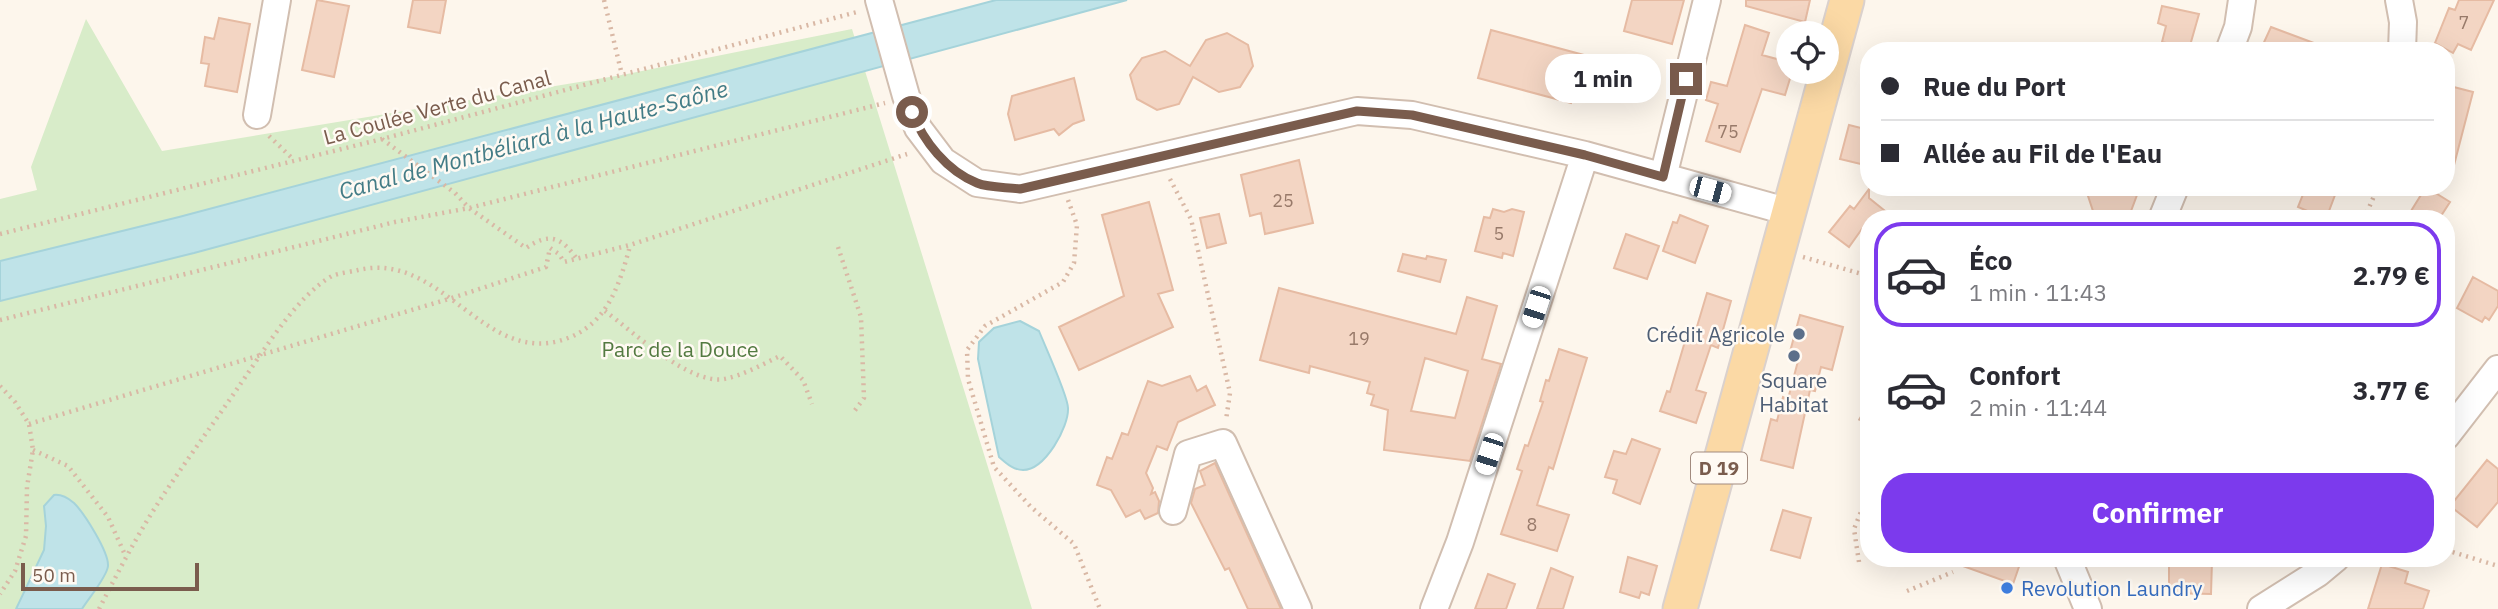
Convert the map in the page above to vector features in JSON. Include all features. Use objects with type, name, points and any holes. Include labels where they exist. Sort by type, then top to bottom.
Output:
[{"type":"main road","name":"D 19","points":[[1680,609],[1847,0]]},
{"type":"street","points":[[257,115],[277,0]]},
{"type":"street","points":[[1663,177],[1707,0]]},
{"type":"street","points":[[2232,42],[2238,27],[2242,0]]},
{"type":"street","points":[[2399,0],[2403,22],[2402,42]]},
{"type":"street","points":[[880,6],[918,128],[943,160],[977,183],[1020,189],[1357,111],[1412,115],[1585,155],[1790,212]]},
{"type":"street","points":[[1434,609],[1476,494],[1585,155]]},
{"type":"street","points":[[2455,424],[2498,369]]},
{"type":"street","points":[[1173,511],[1188,454],[1223,443],[1298,609]]},
{"type":"street","points":[[2071,567],[2088,609]]},
{"type":"street","points":[[2260,609],[2325,567]]},
{"type":"path","points":[[604,0],[622,75]]},
{"type":"path","name":"La Coulée Verte du Canal","points":[[0,234],[382,139],[880,6]]},
{"type":"path","points":[[0,320],[395,222],[469,208],[883,104]]},
{"type":"path","points":[[257,115],[260,127],[294,160]]},
{"type":"path","points":[[382,139],[455,194],[469,208],[526,248],[538,240],[553,238],[568,245],[577,259]]},
{"type":"path","points":[[29,424],[452,298],[546,267],[550,248],[559,254],[564,262],[577,259],[630,245],[903,156]]},
{"type":"path","points":[[1159,157],[1191,219],[1230,393],[1223,443]]},
{"type":"path","points":[[1061,180],[1077,225],[1074,263],[1063,282],[985,326],[967,350],[968,379],[994,467],[1031,507],[1074,544],[1100,609]]},
{"type":"path","points":[[99,609],[153,512],[261,355],[301,302],[333,276],[366,268],[398,269],[430,283],[484,325],[517,341],[551,345],[582,333],[605,311],[620,282],[630,245]]},
{"type":"path","points":[[838,247],[861,317],[864,398],[853,414]]},
{"type":"path","points":[[1779,247],[1860,273]]},
{"type":"path","points":[[605,311],[690,373],[708,379],[726,379],[780,356],[803,380],[812,404]]},
{"type":"path","points":[[0,386],[15,402],[29,424],[33,450],[27,487],[26,536],[15,571],[0,594]]},
{"type":"path","points":[[33,450],[68,466],[108,517],[126,557]]},
{"type":"path","points":[[1860,514],[1854,529],[1860,562]]},
{"type":"path","points":[[2455,553],[2498,566]]},
{"type":"path","points":[[1906,591],[1953,572]]},
{"type":"green space","name":"Parc de la Douce","points":[[86,19],[162,151],[622,75],[852,29],[1032,609],[0,609],[0,267],[110,235],[0,261],[0,199],[37,190],[31,167]]},
{"type":"water","name":"Canal de Montbéliard à la Haute-Saône","points":[[996,0],[1127,0],[194,253],[0,301],[0,261],[179,217]]},
{"type":"water","points":[[1020,321],[1039,331],[1068,408],[1064,426],[1054,446],[1039,463],[1023,470],[1007,464],[999,457],[978,359],[979,342],[994,328]]},
{"type":"water","points":[[54,495],[74,503],[84,515],[105,552],[107,571],[82,609],[16,609],[44,550],[44,506]]},
{"type":"building","points":[[317,0],[349,6],[334,77],[302,70]]},
{"type":"building","points":[[413,0],[446,0],[440,33],[408,27]]},
{"type":"building","points":[[1632,0],[1684,0],[1672,44],[1624,31]]},
{"type":"building","points":[[1746,0],[1810,0],[1805,21],[1746,6]]},
{"type":"building","points":[[2459,0],[2494,0],[2471,50],[2458,44],[2455,49],[2455,42],[2435,42],[2449,8],[2455,10]]},
{"type":"building","points":[[2162,6],[2199,14],[2191,42],[2162,42],[2166,26],[2158,23]]},
{"type":"building","points":[[219,18],[250,24],[237,92],[205,86],[209,64],[201,63],[205,37],[214,39]]},
{"type":"building","points":[[1745,25],[1769,33],[1762,55],[1776,59],[1776,84],[1788,84],[1785,95],[1762,89],[1740,152],[1706,141],[1718,104],[1706,100],[1711,82],[1727,86]]},
{"type":"building","points":[[2271,27],[2311,42],[2264,42]]},
{"type":"building","points":[[1491,30],[1584,55],[1571,103],[1478,78]]},
{"type":"building","points":[[1227,33],[1248,45],[1253,66],[1240,87],[1219,92],[1193,77],[1179,104],[1157,110],[1137,99],[1130,75],[1142,58],[1165,51],[1190,66],[1206,40]]},
{"type":"building","points":[[1074,78],[1084,120],[1073,124],[1059,135],[1054,129],[1015,140],[1008,114],[1012,96]]},
{"type":"building","points":[[2455,87],[2473,92],[2455,161]]},
{"type":"building","points":[[1849,125],[1860,128],[1860,164],[1840,159]]},
{"type":"building","points":[[1299,160],[1313,223],[1265,234],[1261,213],[1250,216],[1241,175]]},
{"type":"building","points":[[1864,196],[1869,196],[1884,210],[1860,210],[1860,232],[1849,247],[1829,232],[1850,206],[1854,209]]},
{"type":"building","points":[[2088,196],[2137,196],[2131,210],[2093,210]]},
{"type":"building","points":[[2302,196],[2335,196],[2329,210],[2305,210],[2298,207]]},
{"type":"building","points":[[2420,196],[2440,196],[2450,202],[2445,210],[2412,210]]},
{"type":"building","points":[[1149,202],[1173,290],[1158,294],[1173,327],[1079,370],[1059,327],[1124,296],[1102,215]]},
{"type":"building","points":[[1493,209],[1524,212],[1513,256],[1503,253],[1502,258],[1475,251],[1484,217],[1490,218]]},
{"type":"building","points":[[1219,214],[1226,243],[1207,248],[1200,218]]},
{"type":"building","points":[[1680,215],[1708,226],[1695,263],[1663,251],[1673,222],[1677,223]]},
{"type":"building","points":[[1626,234],[1659,246],[1647,279],[1614,268]]},
{"type":"building","points":[[1403,254],[1446,260],[1440,282],[1398,271]]},
{"type":"building","points":[[2473,277],[2498,291],[2498,306],[2489,320],[2485,317],[2482,322],[2457,308]]},
{"type":"building","points":[[1279,288],[1456,334],[1467,297],[1497,306],[1482,359],[1501,364],[1470,461],[1384,450],[1388,410],[1371,405],[1374,395],[1367,393],[1370,382],[1310,366],[1309,373],[1260,360]],"holes":[[[1425,358],[1468,371],[1455,418],[1411,411]]]},
{"type":"building","points":[[1707,293],[1731,301],[1718,348],[1711,345],[1696,390],[1706,393],[1696,423],[1660,411],[1667,391],[1670,392],[1686,338],[1693,340]]},
{"type":"building","points":[[1800,315],[1843,327],[1832,370],[1821,367],[1815,391],[1810,390],[1793,468],[1761,460],[1771,419],[1777,421],[1783,397],[1788,399],[1798,361],[1788,359]]},
{"type":"building","points":[[1559,349],[1587,358],[1553,469],[1549,467],[1537,505],[1569,515],[1557,551],[1501,534],[1522,471],[1517,469],[1525,445],[1528,446],[1543,402],[1540,401],[1546,380],[1549,381]]},
{"type":"building","points":[[1190,376],[1197,391],[1206,386],[1215,405],[1178,422],[1167,450],[1157,446],[1146,473],[1153,488],[1151,494],[1155,492],[1159,501],[1158,513],[1145,519],[1140,510],[1126,517],[1111,490],[1097,485],[1107,457],[1112,459],[1122,433],[1128,435],[1148,381],[1162,386]]},
{"type":"building","points":[[1632,439],[1660,449],[1640,504],[1613,493],[1617,480],[1605,477],[1614,451],[1626,454]]},
{"type":"building","points":[[2487,460],[2498,469],[2498,502],[2477,527],[2455,510],[2455,500]]},
{"type":"building","points":[[1215,463],[1281,609],[1248,609],[1229,568],[1225,570],[1191,503],[1195,489],[1205,485],[1200,471]]},
{"type":"building","points":[[1783,510],[1811,518],[1800,558],[1771,550]]},
{"type":"building","points":[[1628,557],[1657,566],[1649,595],[1641,592],[1639,598],[1620,592]]},
{"type":"building","points":[[1966,567],[2019,567],[2013,584]]},
{"type":"building","points":[[2169,567],[2212,567],[2211,594],[2169,593]]},
{"type":"building","points":[[2381,567],[2408,572],[2405,583],[2429,591],[2423,609],[2368,609]]},
{"type":"building","points":[[1551,568],[1573,577],[1563,609],[1537,609]]},
{"type":"building","points":[[1488,574],[1515,584],[1506,609],[1475,609]]},
{"type":"place","name":"Crédit Agricole","points":[[1799,334]]},
{"type":"place","name":"Square Habitat","points":[[1794,356]]},
{"type":"place","name":"Revolution Laundry","points":[[2007,588]]},
{"type":"route","points":[[912,112],[918,128],[943,160],[977,183],[1020,189],[1357,111],[1412,115],[1585,155],[1663,177],[1686,79]]}]
